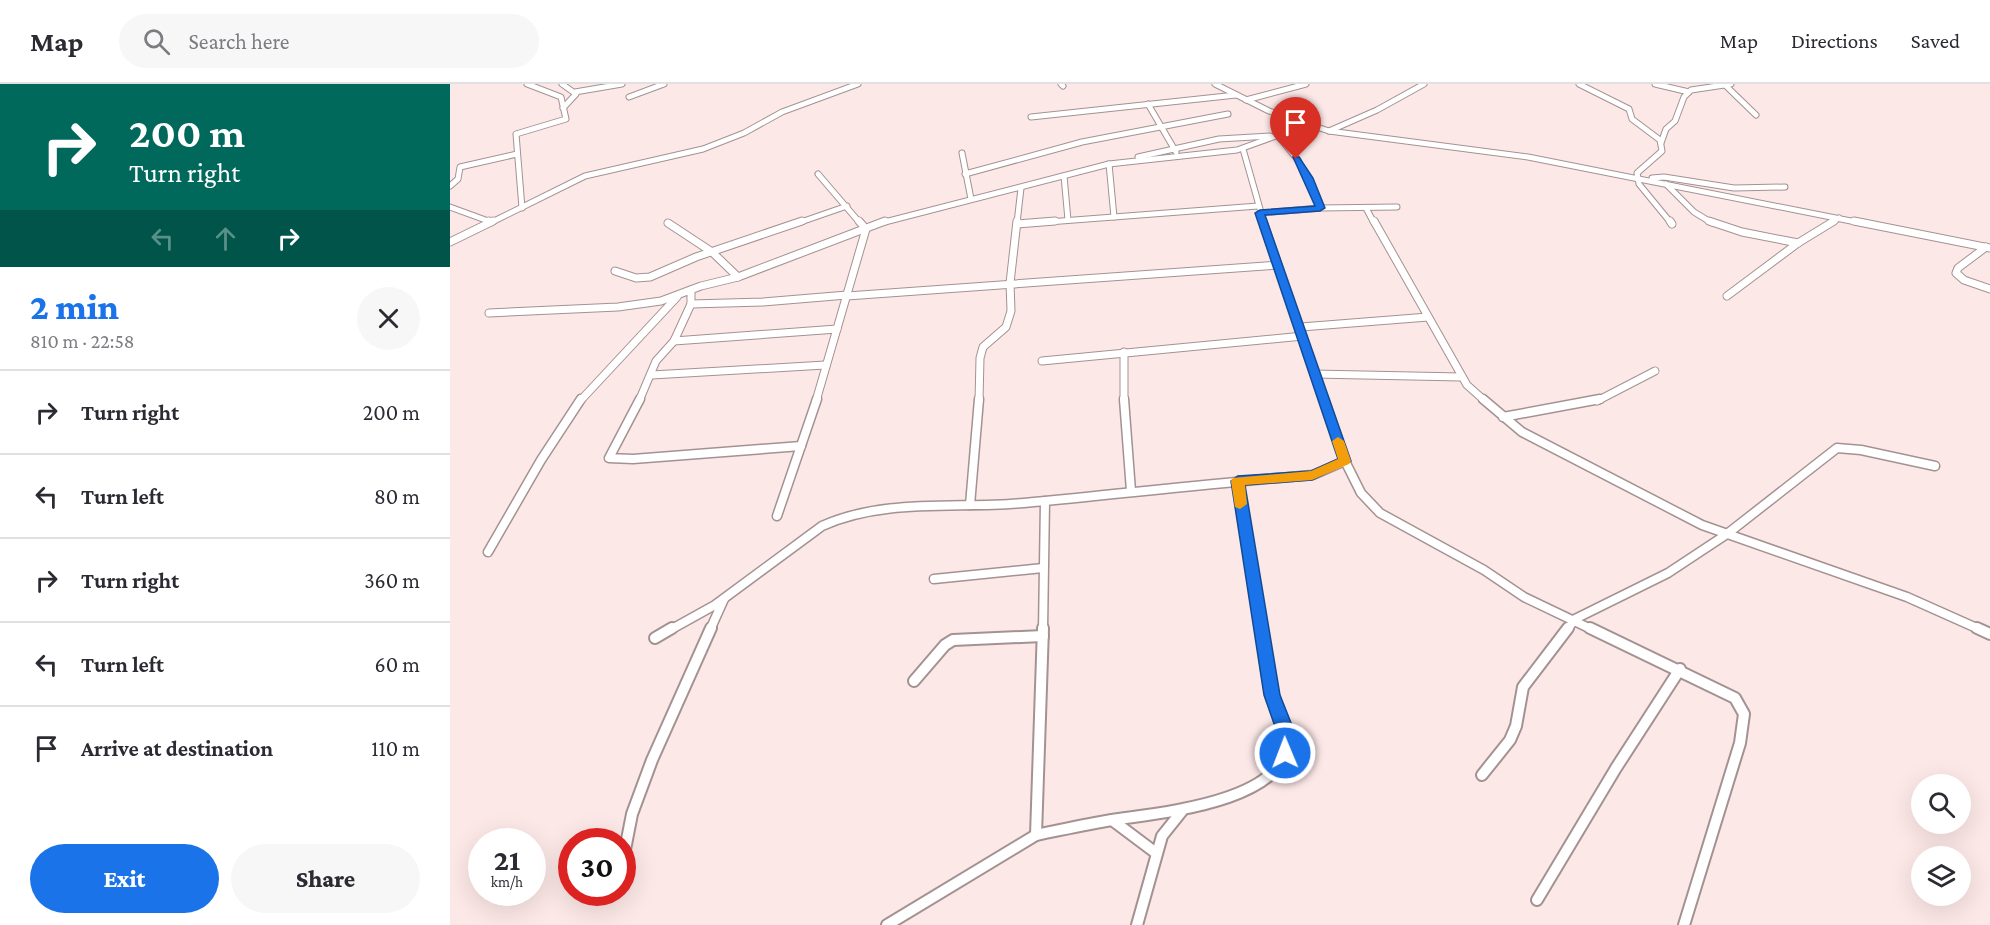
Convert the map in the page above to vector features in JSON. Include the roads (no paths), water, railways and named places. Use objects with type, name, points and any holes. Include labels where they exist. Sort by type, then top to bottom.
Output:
[{"type":"street","points":[[522,208],[516,134],[565,121],[561,97],[527,84]]},
{"type":"street","points":[[538,88],[547,84]]},
{"type":"street","points":[[562,84],[575,93]]},
{"type":"street","points":[[563,108],[575,93],[622,84]]},
{"type":"street","points":[[629,97],[664,84]]},
{"type":"street","points":[[450,242],[585,176],[703,149],[744,133],[782,112],[858,84]]},
{"type":"street","points":[[1215,84],[1246,100],[1315,128],[1329,131],[1510,154],[1988,247]]},
{"type":"street","points":[[1246,100],[1306,84]]},
{"type":"street","points":[[1329,131],[1377,110],[1424,84]]},
{"type":"street","points":[[1579,84],[1629,109],[1632,119],[1652,129],[1661,143]]},
{"type":"street","points":[[1655,84],[1689,92],[1731,84]]},
{"type":"street","points":[[1724,84],[1756,115]]},
{"type":"street","points":[[1672,224],[1639,183],[1637,173],[1658,157],[1666,129],[1674,122],[1689,92]]},
{"type":"street","points":[[1031,117],[1237,94]]},
{"type":"street","points":[[1148,104],[1178,156]]},
{"type":"street","points":[[965,174],[1082,142],[1228,114]]},
{"type":"street","points":[[1123,162],[1162,149],[1175,149],[1238,138],[1277,136],[1315,128]]},
{"type":"street","points":[[488,552],[541,460],[582,397],[678,297],[691,290],[738,277],[891,219],[1110,164],[1246,148],[1277,136]]},
{"type":"street","points":[[1277,136],[1287,143],[1309,178],[1320,208]]},
{"type":"street","points":[[1238,138],[1246,148],[1259,209],[1301,327],[1314,374],[1345,461],[1361,493],[1380,513],[1484,570],[1524,597],[1680,669],[1735,698],[1744,714],[1740,743],[1684,925]]},
{"type":"street","points":[[962,153],[971,199]]},
{"type":"street","points":[[450,186],[458,179],[460,167],[517,154]]},
{"type":"street","points":[[1110,164],[1114,218]]},
{"type":"street","points":[[818,174],[866,229]]},
{"type":"street","points":[[1064,176],[1068,220]]},
{"type":"street","points":[[1650,181],[1652,177],[1664,177],[1734,188],[1785,187]]},
{"type":"street","points":[[1666,184],[1679,202],[1715,226],[1798,243]]},
{"type":"street","points":[[970,505],[978,430],[980,358],[983,347],[1006,327],[1011,311],[1011,283],[1021,188]]},
{"type":"street","points":[[615,271],[642,278],[847,206]]},
{"type":"street","points":[[450,207],[491,222]]},
{"type":"street","points":[[1017,224],[1259,209],[1397,207]]},
{"type":"street","points":[[1366,208],[1461,377],[1503,417],[1534,440],[1684,516],[1727,534],[1908,597],[1990,634]]},
{"type":"street","points":[[1726,296],[1798,243],[1839,218]]},
{"type":"street","points":[[668,223],[712,252],[738,277]]},
{"type":"street","points":[[777,516],[801,446],[866,229]]},
{"type":"street","points":[[1988,247],[1956,273],[1964,280],[1990,289]]},
{"type":"street","points":[[691,304],[763,302],[1011,283],[1033,285],[1278,265]]},
{"type":"street","points":[[691,290],[691,304],[674,340],[656,361],[652,375],[610,459],[801,446]]},
{"type":"street","points":[[489,313],[618,307],[678,297]]},
{"type":"street","points":[[1301,327],[1428,317]]},
{"type":"street","points":[[674,340],[786,330],[837,329]]},
{"type":"street","points":[[1042,361],[1303,336]]},
{"type":"street","points":[[1124,352],[1123,395],[1130,446],[1131,490]]},
{"type":"street","points":[[652,375],[825,365]]},
{"type":"street","points":[[1503,417],[1596,402],[1655,371]]},
{"type":"street","points":[[1314,374],[1461,377]]},
{"type":"street","points":[[1482,775],[1510,740],[1516,726],[1523,687],[1575,619],[1668,573],[1727,534],[1837,448],[1861,450],[1935,466]]},
{"type":"street","points":[[655,638],[724,598],[822,526],[840,518],[875,510],[1045,501],[1131,490],[1312,475],[1345,461]]},
{"type":"street","points":[[887,925],[1036,836],[1112,820],[1182,811],[1238,794],[1264,779],[1276,768],[1285,753],[1288,738],[1272,695],[1238,481]]},
{"type":"street","points":[[1036,836],[1045,501]]},
{"type":"street","points":[[934,579],[1043,568]]},
{"type":"street","points":[[629,828],[632,814],[652,760],[724,598]]},
{"type":"street","points":[[914,681],[945,645],[953,640],[1043,636]]},
{"type":"street","points":[[1537,900],[1616,768],[1680,669]]},
{"type":"street","points":[[1137,925],[1162,836],[1182,811]]},
{"type":"street","points":[[1112,820],[1156,853]]}]
